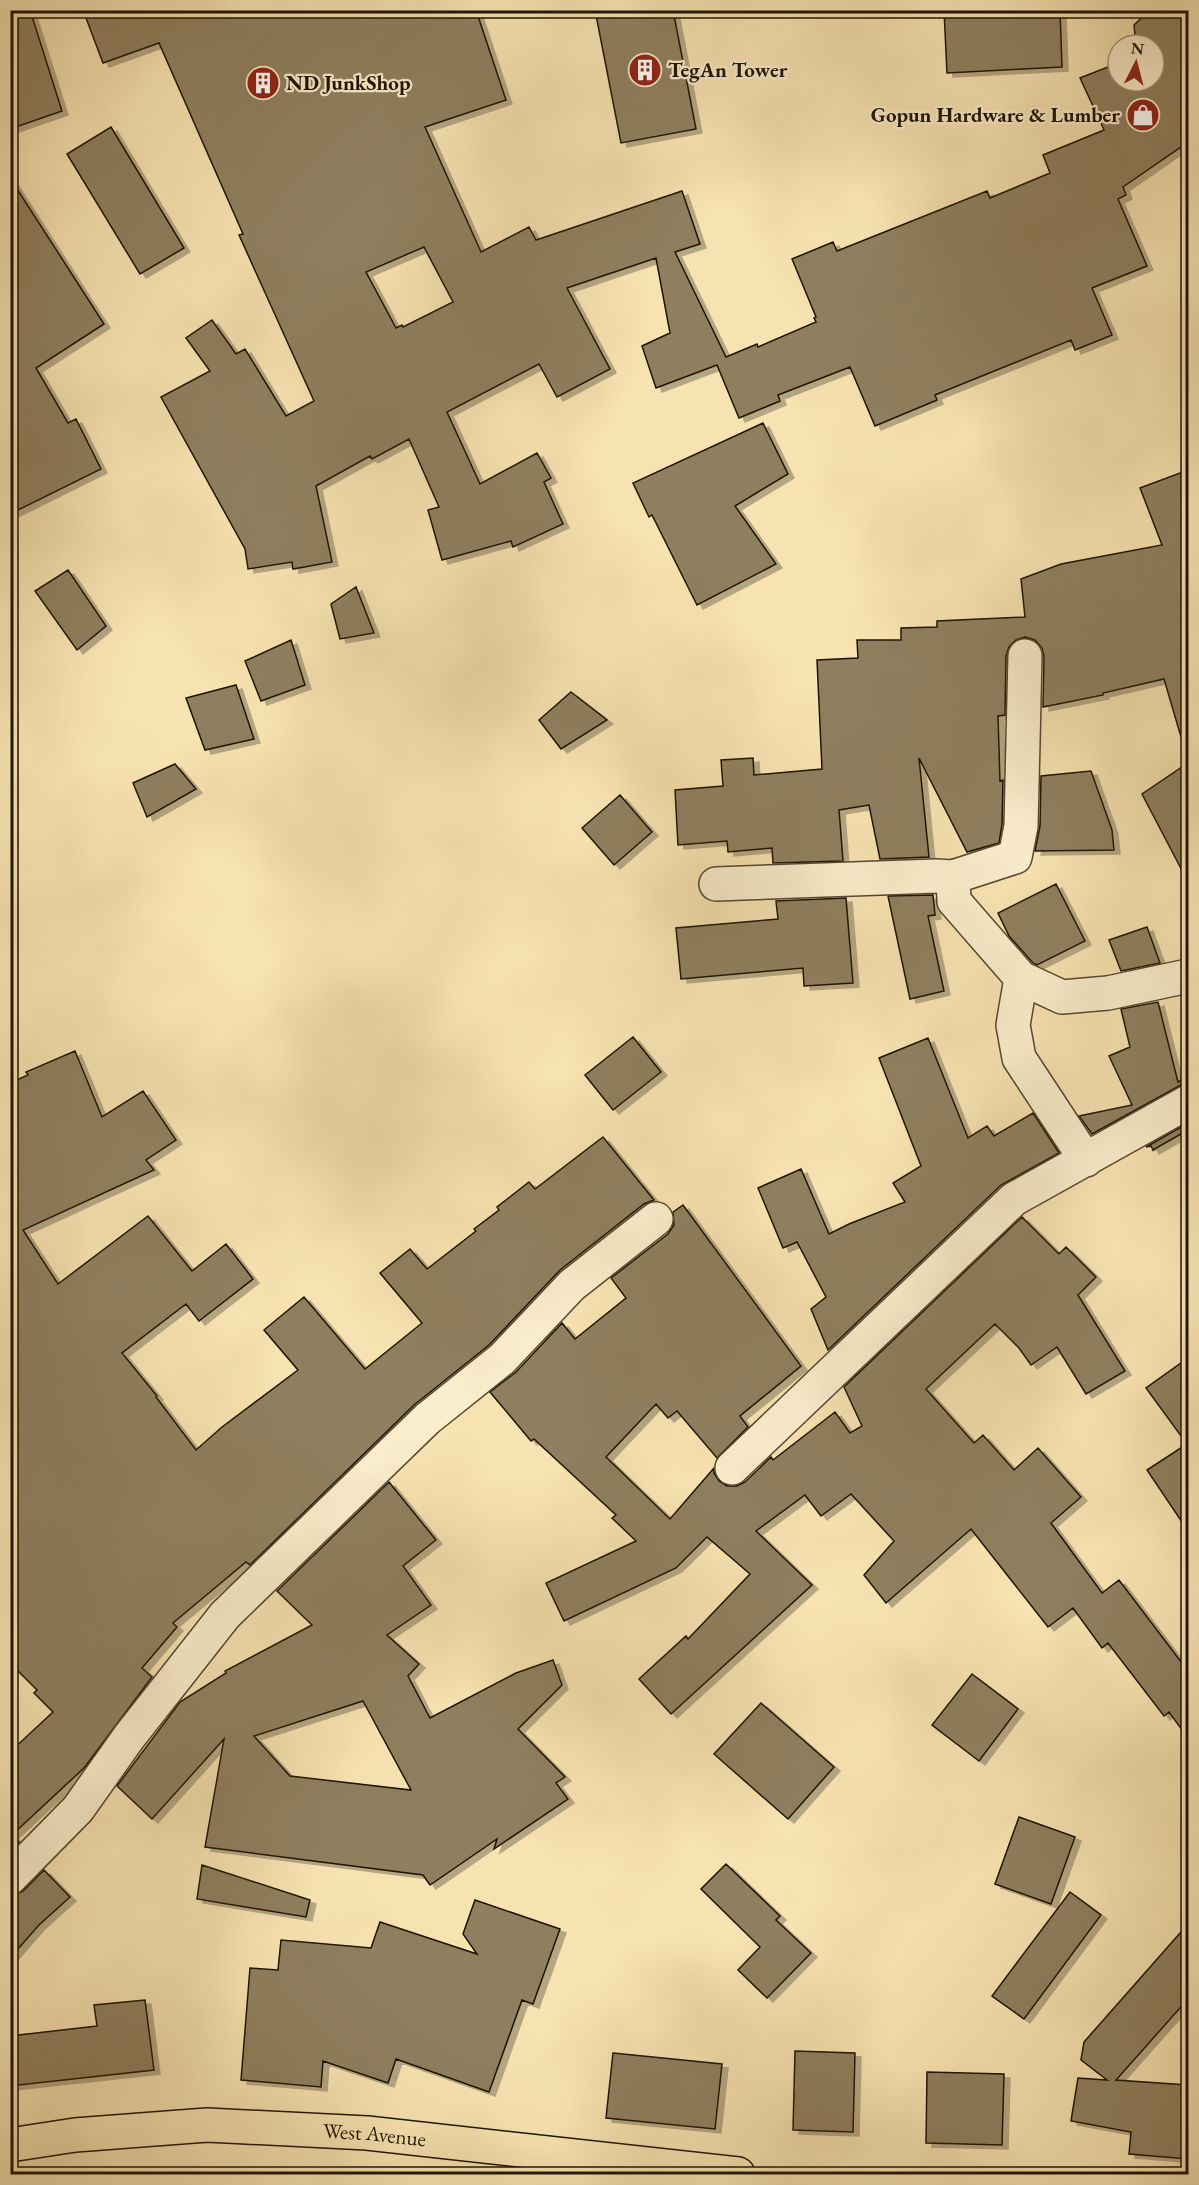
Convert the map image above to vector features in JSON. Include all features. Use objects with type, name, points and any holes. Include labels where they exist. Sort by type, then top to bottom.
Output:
[{"type":"main road","name":"West Avenue","points":[[10,2145],[75,2135],[207,2125],[367,2133],[738,2175]]},
{"type":"street","points":[[716,884],[953,877],[1015,857],[1021,826],[1024,656]]},
{"type":"street","points":[[953,877],[954,901],[1021,978],[1062,997],[1108,993],[1188,976]]},
{"type":"street","points":[[1021,978],[1013,1025],[1019,1058],[1086,1160]]},
{"type":"street","points":[[732,1468],[1014,1199],[1188,1102]]},
{"type":"street","points":[[10,1878],[78,1809],[129,1737],[225,1615],[427,1419],[502,1359],[572,1285],[656,1219]]},
{"type":"building","points":[[10,10],[30,10],[62,111],[10,129]]},
{"type":"building","points":[[83,10],[476,10],[506,100],[425,127],[481,252],[529,227],[536,240],[682,191],[700,244],[675,252],[726,357],[757,344],[758,347],[816,322],[792,259],[833,242],[837,251],[987,191],[990,198],[1050,173],[1043,155],[1104,130],[1080,78],[1106,68],[1106,93],[1166,93],[1166,33],[1135,33],[1134,25],[1150,10],[1188,10],[1188,142],[1123,187],[1126,195],[1118,199],[1147,266],[1092,288],[1112,335],[1075,350],[1071,340],[935,395],[937,400],[875,426],[850,367],[778,395],[780,401],[739,418],[717,365],[656,388],[642,346],[670,333],[656,258],[567,288],[610,369],[557,397],[539,364],[447,412],[480,484],[537,453],[551,478],[544,482],[563,524],[513,547],[511,541],[442,560],[428,510],[439,507],[409,439],[372,459],[370,456],[316,486],[332,562],[293,569],[292,562],[248,569],[245,549],[161,397],[210,371],[186,338],[212,320],[236,354],[245,349],[286,416],[314,401],[239,235],[243,234],[159,43],[103,63]],"holes":[[[424,247],[453,302],[403,327],[402,325],[396,328],[366,272]]]},
{"type":"building","name":"TegAn Tower","points":[[595,10],[673,10],[696,129],[621,143]]},
{"type":"building","points":[[944,10],[1060,10],[1062,67],[947,73]]},
{"type":"building","points":[[111,127],[184,248],[140,274],[67,154]]},
{"type":"building","points":[[10,178],[104,324],[36,368],[68,423],[76,419],[101,469],[10,514]]},
{"type":"building","points":[[763,423],[788,474],[735,506],[776,564],[697,605],[652,515],[649,517],[633,483]]},
{"type":"building","points":[[1188,470],[1188,736],[1181,737],[1164,679],[1103,693],[1103,695],[1043,707],[1044,656],[1042,648],[1035,640],[1025,637],[1016,640],[1009,647],[1006,656],[1005,715],[998,716],[1000,781],[1003,780],[999,843],[967,852],[919,758],[929,857],[880,859],[869,805],[839,810],[843,861],[773,863],[772,848],[728,852],[727,841],[678,845],[675,790],[723,786],[721,760],[753,758],[754,775],[822,769],[817,660],[858,658],[857,640],[901,640],[901,628],[937,627],[937,621],[1025,617],[1021,579],[1061,564],[1162,545],[1140,488]]},
{"type":"building","points":[[68,570],[106,626],[77,650],[35,591]]},
{"type":"building","points":[[356,587],[374,633],[340,639],[331,604]]},
{"type":"building","points":[[291,640],[305,685],[261,701],[245,661]]},
{"type":"building","points":[[236,685],[254,739],[205,750],[186,698]]},
{"type":"building","points":[[571,692],[607,720],[561,749],[539,720]]},
{"type":"building","points":[[1188,763],[1188,882],[1142,794]]},
{"type":"building","points":[[175,764],[196,789],[147,817],[133,783]]},
{"type":"building","points":[[1091,771],[1112,830],[1114,850],[1035,851],[1040,826],[1041,776]]},
{"type":"building","points":[[620,795],[652,832],[614,865],[582,828]]},
{"type":"building","points":[[1056,884],[1085,941],[1037,965],[1009,936],[998,913]]},
{"type":"building","points":[[933,895],[935,915],[928,916],[944,991],[910,999],[888,896]]},
{"type":"building","points":[[846,898],[853,983],[804,986],[803,968],[681,979],[676,928],[778,919],[776,901]]},
{"type":"building","points":[[1147,927],[1160,963],[1121,971],[1109,940]]},
{"type":"building","points":[[1158,1002],[1178,1082],[1188,1076],[1188,1083],[1092,1134],[1079,1116],[1132,1105],[1109,1056],[1130,1047],[1121,1009]]},
{"type":"building","points":[[633,1037],[661,1072],[613,1110],[585,1075]]},
{"type":"building","points":[[928,1038],[968,1138],[987,1126],[994,1136],[1033,1113],[1059,1153],[1001,1185],[828,1350],[811,1309],[826,1297],[797,1242],[783,1248],[758,1188],[801,1169],[829,1234],[905,1202],[893,1183],[921,1166],[879,1058]]},
{"type":"building","points":[[75,1051],[102,1117],[143,1091],[176,1140],[146,1160],[154,1170],[23,1230],[58,1284],[148,1216],[192,1271],[226,1244],[253,1279],[199,1321],[186,1304],[122,1353],[196,1450],[222,1427],[298,1370],[264,1330],[304,1297],[365,1369],[422,1323],[380,1273],[410,1249],[427,1269],[476,1231],[474,1229],[499,1210],[497,1207],[529,1182],[535,1189],[603,1137],[654,1200],[644,1204],[560,1270],[489,1345],[414,1405],[250,1565],[246,1562],[173,1623],[177,1627],[142,1668],[152,1677],[84,1768],[12,1835],[19,1842],[10,1851],[10,1752],[53,1712],[34,1693],[37,1690],[10,1663],[10,1083],[28,1075],[26,1072]]},
{"type":"building","points":[[1188,1123],[1188,1130],[1153,1150],[1151,1146],[1146,1147]]},
{"type":"building","points":[[683,1205],[801,1366],[740,1416],[748,1427],[717,1458],[677,1411],[668,1418],[656,1404],[606,1457],[670,1519],[714,1468],[719,1481],[727,1486],[737,1486],[745,1482],[771,1457],[773,1460],[835,1412],[850,1433],[862,1426],[844,1387],[1022,1217],[1059,1254],[1066,1247],[1096,1277],[1078,1295],[1125,1371],[1086,1394],[1057,1347],[1031,1365],[1019,1348],[995,1324],[926,1389],[974,1443],[983,1435],[1014,1470],[1038,1448],[1081,1497],[1051,1523],[1102,1593],[1119,1580],[1188,1671],[1188,1738],[1169,1712],[1164,1716],[1108,1643],[1102,1648],[1073,1608],[1048,1627],[971,1529],[886,1603],[864,1575],[894,1541],[851,1494],[821,1516],[805,1495],[756,1531],[812,1585],[671,1714],[639,1679],[686,1636],[688,1639],[750,1574],[707,1537],[676,1568],[564,1621],[546,1583],[636,1541],[612,1518],[616,1515],[534,1439],[531,1441],[490,1392],[516,1372],[562,1323],[575,1339],[626,1298],[611,1278],[668,1234],[674,1225],[673,1212]]},
{"type":"building","points":[[1188,1358],[1188,1531],[1147,1470],[1187,1444],[1146,1388]]},
{"type":"building","points":[[389,1482],[436,1540],[403,1566],[431,1605],[387,1635],[419,1664],[408,1676],[430,1718],[516,1673],[553,1660],[562,1685],[518,1729],[565,1777],[556,1783],[568,1799],[494,1849],[497,1839],[430,1885],[423,1875],[205,1847],[224,1739],[152,1819],[117,1786],[180,1702],[226,1673],[225,1671],[312,1625],[277,1591]],"holes":[[[363,1701],[411,1790],[290,1776],[254,1736]]]},
{"type":"building","points":[[972,1674],[1018,1709],[979,1761],[932,1725]]},
{"type":"building","points":[[761,1703],[834,1767],[788,1819],[714,1754]]},
{"type":"building","points":[[1019,1817],[1075,1837],[1051,1904],[995,1884]]},
{"type":"building","points":[[726,1864],[780,1916],[776,1920],[811,1953],[767,1998],[738,1970],[760,1947],[701,1889]]},
{"type":"building","points":[[202,1865],[310,1900],[306,1917],[197,1899]]},
{"type":"building","points":[[44,1870],[70,1897],[39,1925],[10,1958],[10,1896],[23,1891]]},
{"type":"building","points":[[1070,1892],[1101,1915],[1024,2019],[992,1996]]},
{"type":"building","points":[[475,1900],[560,1929],[533,2004],[522,2000],[489,2092],[396,2059],[388,2083],[323,2061],[321,2087],[241,2080],[250,1968],[278,1970],[281,1940],[371,1948],[380,1922],[477,1954],[463,1934]]},
{"type":"building","points":[[1188,1924],[1188,1999],[1116,2080],[1188,2085],[1188,2159],[1129,2154],[1131,2132],[1071,2121],[1078,2078],[1107,2080],[1081,2060],[1084,2042]]},
{"type":"building","points":[[145,2000],[154,2070],[10,2086],[10,2036],[97,2026],[94,2005]]},
{"type":"building","points":[[795,2051],[855,2053],[853,2132],[793,2130]]},
{"type":"building","points":[[613,2053],[722,2064],[715,2129],[606,2118]]},
{"type":"building","points":[[927,2072],[1004,2074],[1002,2145],[926,2143]]},
{"type":"place","name":"TegAn Tower","points":[[645,70]]},
{"type":"place","name":"ND JunkShop","points":[[263,83]]},
{"type":"place","name":"Gopun Hardware & Lumber","points":[[1143,115]]}]
